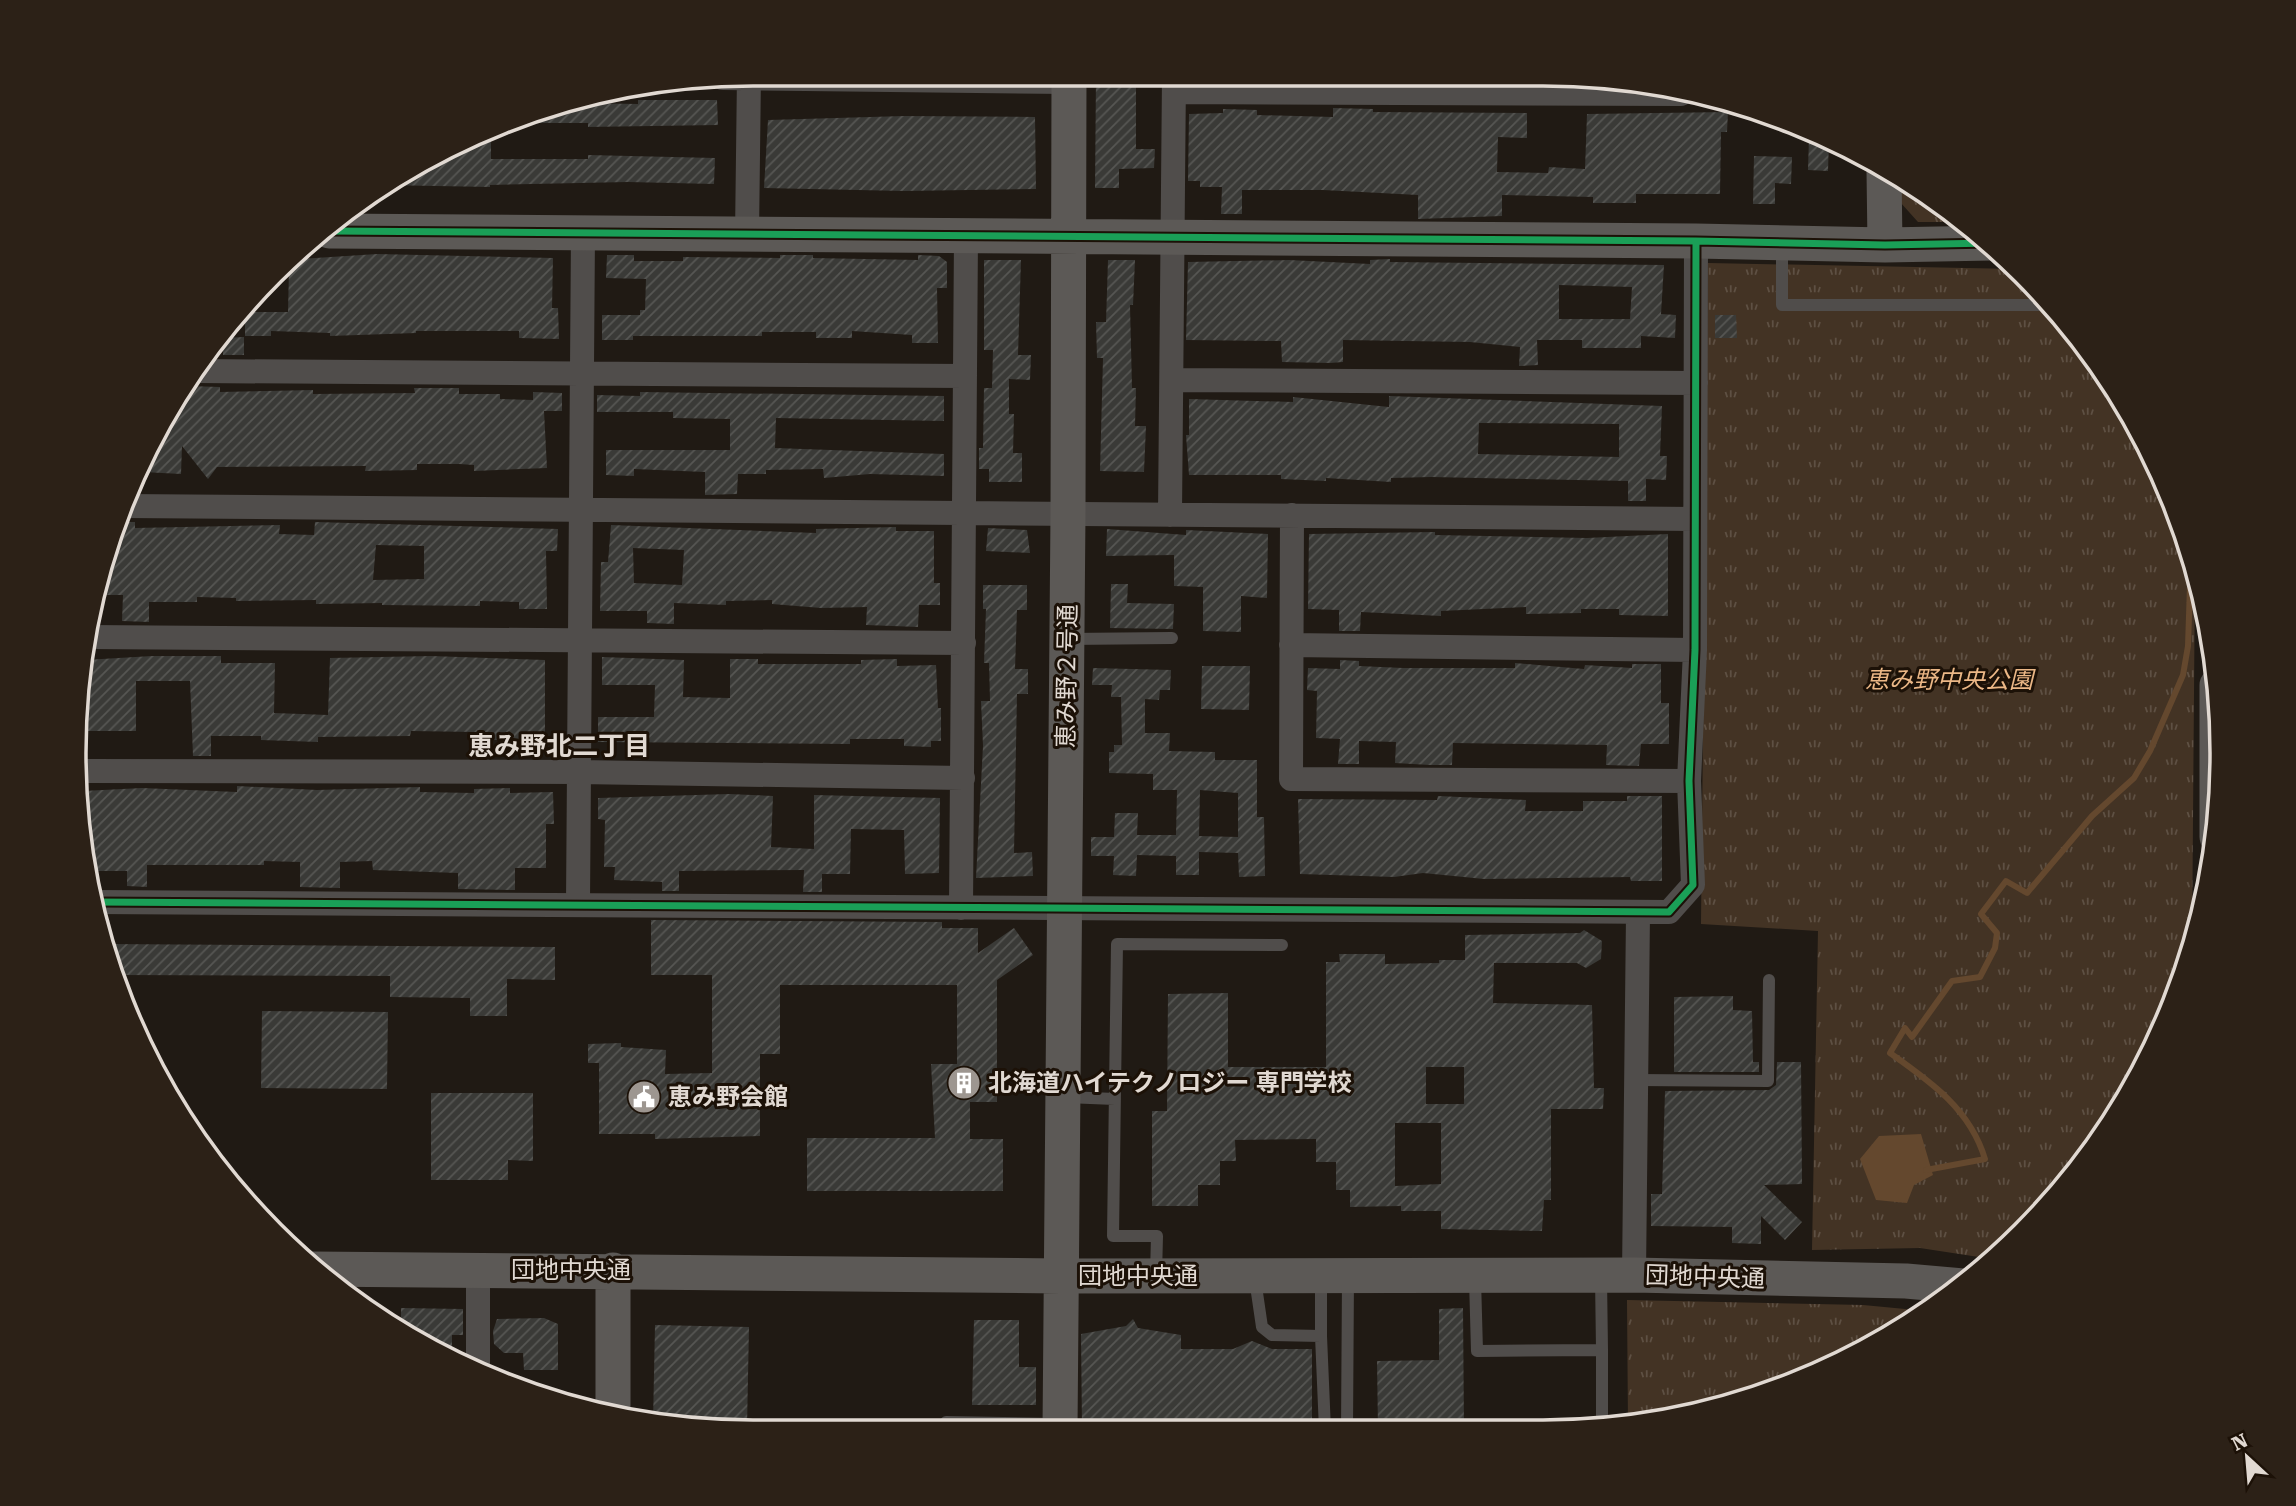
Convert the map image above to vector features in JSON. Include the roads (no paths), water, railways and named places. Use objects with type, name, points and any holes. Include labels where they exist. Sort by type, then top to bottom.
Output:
[{"type":"street","points":[[747,235],[749,86]]},
{"type":"street","name":"恵み野２号通","points":[[1060,1420],[1069,86]]},
{"type":"street","points":[[1170,515],[1174,86]]},
{"type":"street","points":[[1275,86],[1642,93]]},
{"type":"street","points":[[1884,179],[1885,245]]},
{"type":"street","points":[[341,229],[1885,245],[1973,243]]},
{"type":"street","points":[[578,903],[583,233]]},
{"type":"street","points":[[961,908],[967,236]]},
{"type":"street","points":[[103,902],[578,903],[1638,914],[1669,912],[1693,886],[1689,781],[1695,650],[1696,241]]},
{"type":"street","points":[[206,371],[965,376]]},
{"type":"street","points":[[1172,380],[1696,383]]},
{"type":"street","points":[[134,506],[1695,519]]},
{"type":"street","points":[[1292,515],[1291,779],[1689,781]]},
{"type":"street","points":[[96,637],[580,643],[964,643]]},
{"type":"street","points":[[1291,645],[1695,650]]},
{"type":"street","points":[[86,772],[579,772],[963,778]]},
{"type":"street","points":[[1617,1275],[1636,1080],[1638,914]]},
{"type":"street","name":"団地中央通","points":[[331,1269],[1061,1276],[1617,1275],[1945,1285]]},
{"type":"street","points":[[478,1270],[478,1360]]},
{"type":"street","points":[[613,1270],[613,1405]]},
{"type":"lane","points":[[1782,243],[1782,305],[2038,305]]},
{"type":"lane","points":[[1067,639],[1172,638]]},
{"type":"lane","points":[[1156,1276],[1157,1236],[1113,1236],[1117,944],[1282,945]]},
{"type":"lane","points":[[1636,1080],[1768,1081],[1769,981]]},
{"type":"lane","points":[[1063,1097],[1115,1099]]},
{"type":"lane","points":[[1475,1275],[1477,1351],[1602,1350]]},
{"type":"lane","points":[[1602,1418],[1602,1350],[1617,1275]]},
{"type":"lane","points":[[1254,1276],[1262,1327],[1272,1335],[1321,1336]]},
{"type":"lane","points":[[1325,1420],[1321,1336],[1335,1276]]},
{"type":"lane","points":[[1335,1276],[1346,1420]]},
{"type":"waterway","points":[[1926,1170],[1985,1159],[1970,1125],[1959,1111],[1934,1086],[1890,1053],[1905,1028],[1912,1037],[1952,981],[1980,977],[1995,948],[1997,933],[1981,914],[2006,881],[2027,893],[2092,816],[2134,778],[2150,751],[2183,675],[2188,646],[2190,589]]},
{"type":"place","name":"北海道ハイテクノロジー 専門学校","points":[[964,1083]]},
{"type":"place","name":"恵み野会館","points":[[644,1097]]},
{"type":"district","name":"恵み野北二丁目","points":[[559,746]]},
{"type":"park label","name":"恵み野中央公園","points":[[1949,680]]}]
